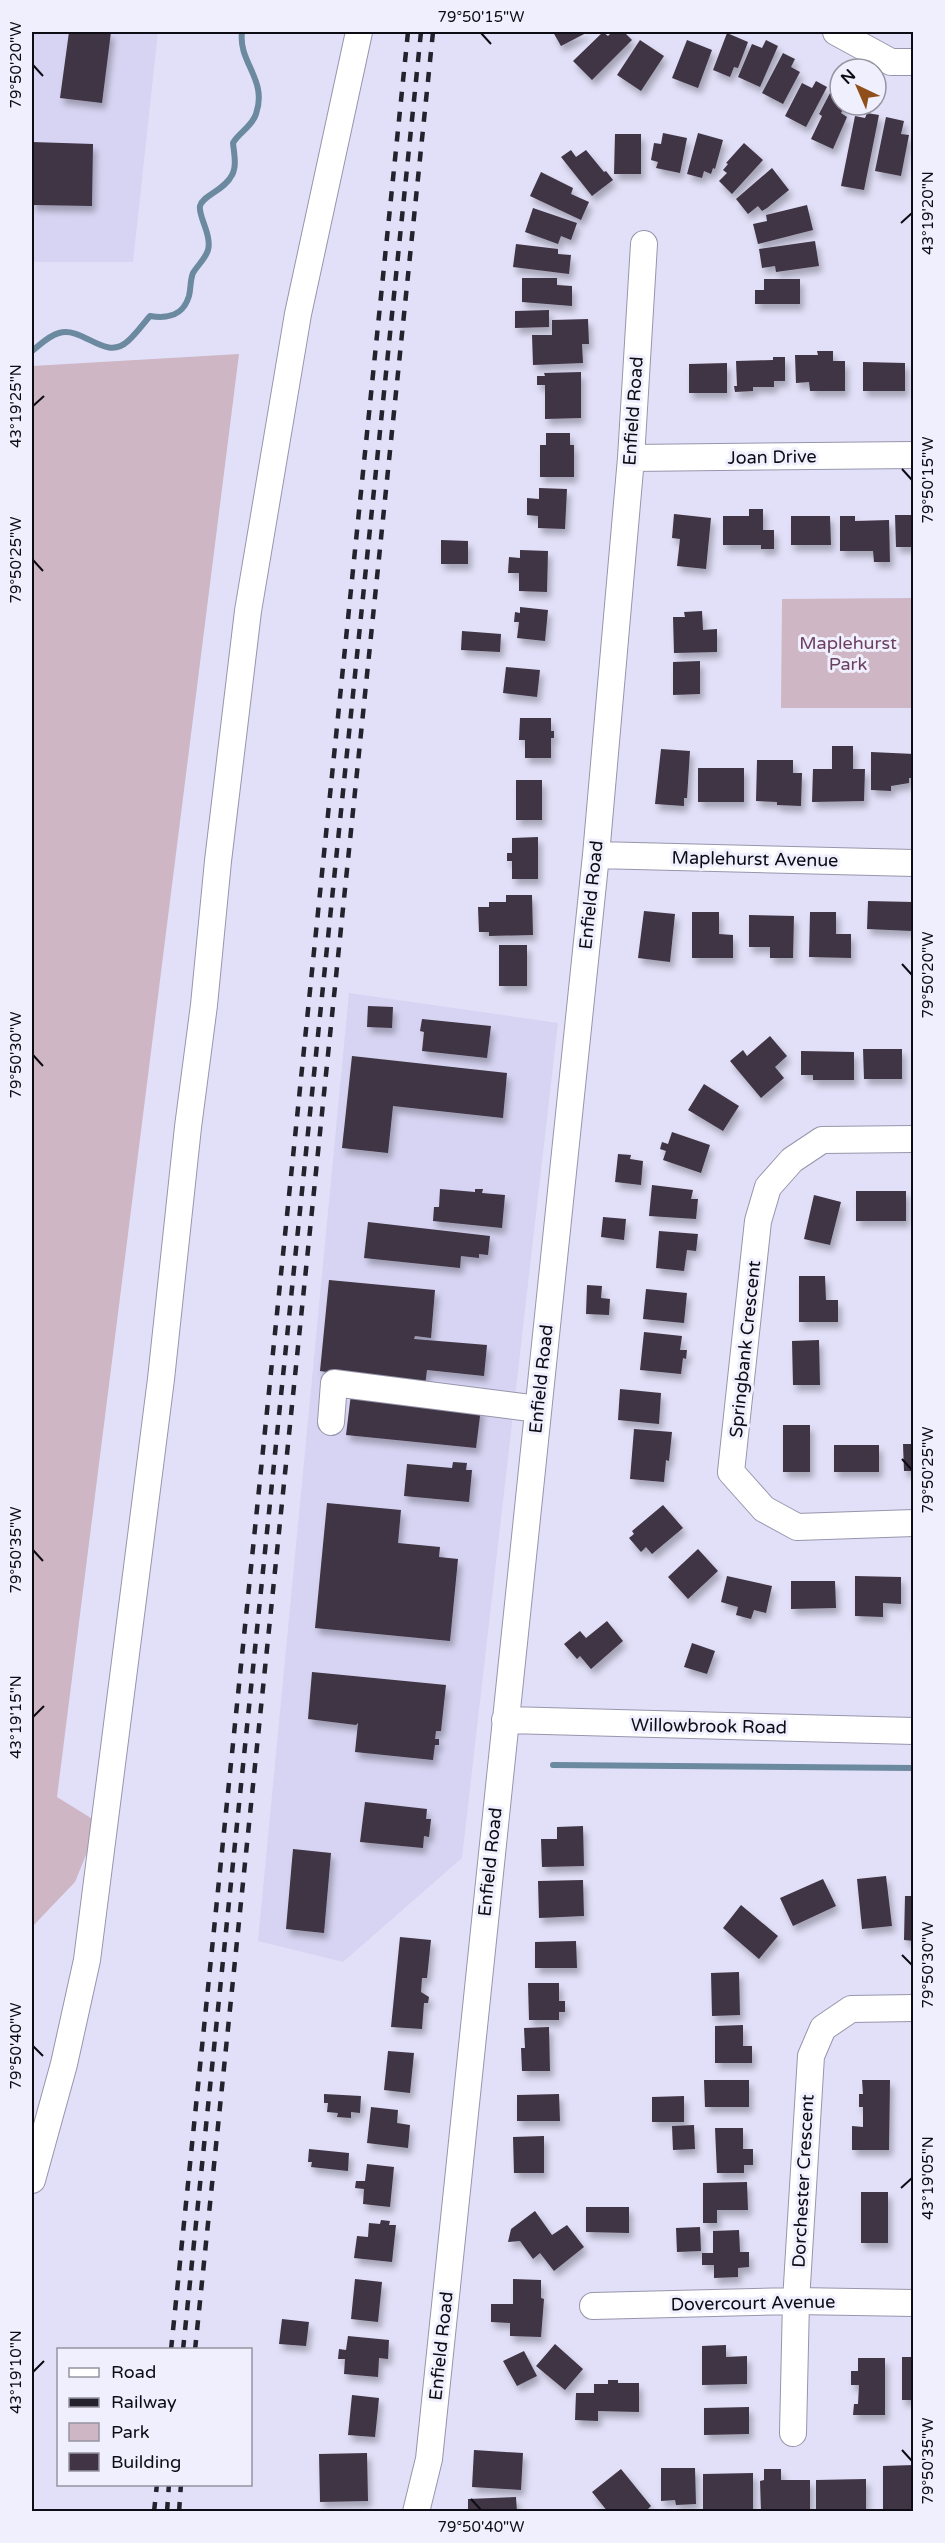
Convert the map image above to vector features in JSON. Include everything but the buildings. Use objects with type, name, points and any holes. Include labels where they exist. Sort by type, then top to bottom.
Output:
[{"type":"street","points":[[32,2180],[64,2064],[87,1960],[161,1379],[248,611],[298,314],[359,32]]},
{"type":"street","points":[[836,32],[891,62],[914,62]]},
{"type":"street","name":"Enfield Road","points":[[416,2511],[429,2459],[596,855],[631,458],[644,244]]},
{"type":"street","name":"Joan Drive","points":[[631,458],[914,455]]},
{"type":"street","name":"Maplehurst Avenue","points":[[596,855],[914,863]]},
{"type":"street","name":"Springbank Crescent","points":[[914,1139],[822,1140],[792,1160],[768,1187],[758,1221],[731,1472],[764,1509],[797,1527],[914,1522]]},
{"type":"street","points":[[331,1422],[334,1383],[538,1408]]},
{"type":"street","name":"Willowbrook Road","points":[[505,1720],[914,1731]]},
{"type":"street","name":"Dorchester Crescent","points":[[793,2433],[796,2301],[811,2056],[823,2028],[851,2009],[914,2008]]},
{"type":"street","name":"Dovercourt Avenue","points":[[593,2306],[796,2301],[914,2303]]},
{"type":"shaded area","points":[[32,32],[158,32],[133,262],[32,262]]},
{"type":"shaded area","points":[[349,993],[558,1023],[462,1858],[343,1962],[258,1941]]},
{"type":"green space","points":[[239,354],[57,1797],[99,1823],[75,1882],[32,1927],[32,366]]},
{"type":"green space","name":"Maplehurst Park","points":[[913,598],[913,708],[781,708],[782,599]]},
{"type":"waterway","points":[[32,351],[51,336],[68,332],[103,346],[111,348],[119,346],[128,341],[150,316],[174,315],[183,308],[189,296],[193,273],[208,250],[208,238],[200,206],[232,175],[235,164],[233,143],[254,119],[259,102],[256,81],[244,53],[242,32]]},
{"type":"waterway","points":[[553,1765],[914,1768]]},
{"type":"railway","points":[[171,2348],[408,32]]},
{"type":"railway","points":[[183,2348],[421,32]]},
{"type":"railway","points":[[195,2348],[433,32]]},
{"type":"railway","points":[[154,2512],[157,2486]]},
{"type":"railway","points":[[167,2512],[169,2486]]},
{"type":"railway","points":[[179,2512],[181,2486]]}]
